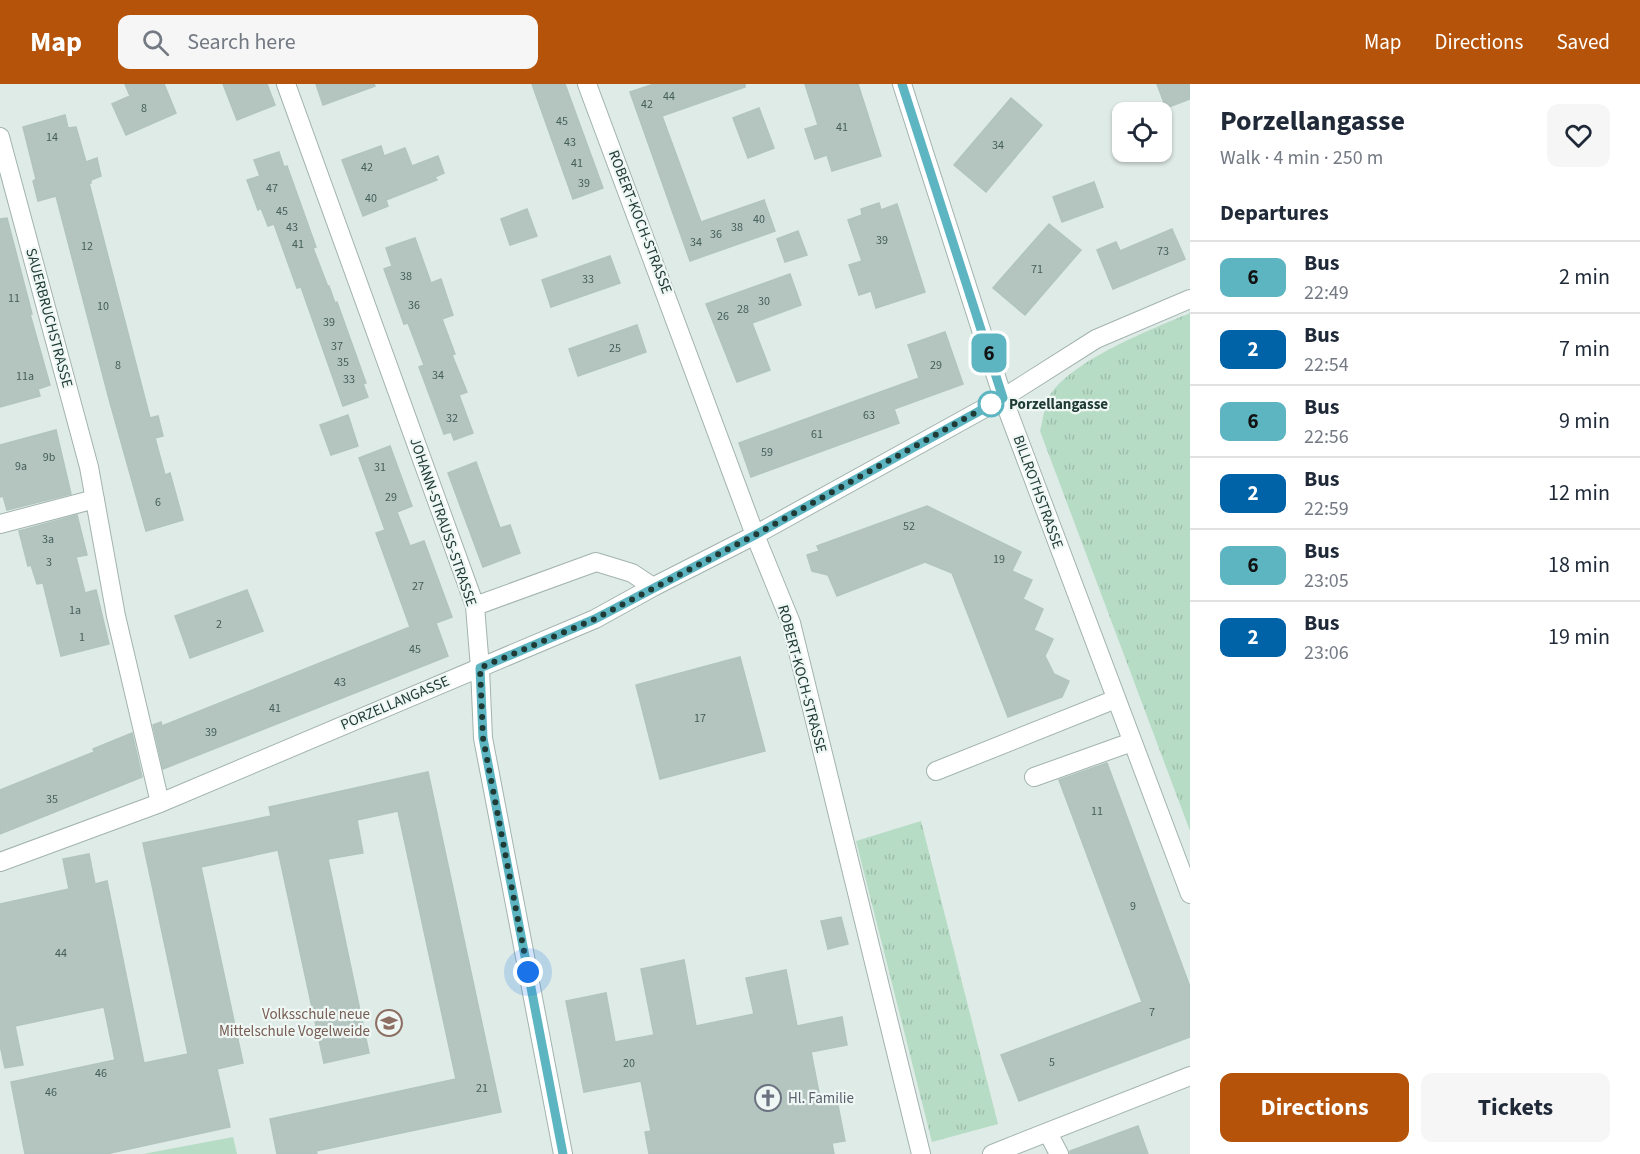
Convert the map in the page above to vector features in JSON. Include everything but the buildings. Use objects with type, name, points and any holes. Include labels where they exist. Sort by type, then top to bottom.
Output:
[{"type":"street","name":"JOHANN-STRAUSS-STRASSE","points":[[286,84],[475,606],[483,738],[563,1154]]},
{"type":"street","name":"ROBERT-KOCH-STRASSE","points":[[587,84],[790,623],[921,1154]]},
{"type":"street","name":"BILLROTHSTRASSE","points":[[902,84],[1003,398],[1190,894]]},
{"type":"street","name":"SAUERBRUCHSTRASSE","points":[[0,137],[89,467],[116,616],[160,803]]},
{"type":"street","name":"PORZELLANGASSE","points":[[0,862],[160,803],[595,619],[755,535],[1003,398],[1096,339],[1190,299]]},
{"type":"street","points":[[0,524],[95,499]]},
{"type":"street","points":[[475,606],[596,562],[632,573],[653,587]]},
{"type":"street","points":[[936,771],[1116,699]]},
{"type":"street","points":[[1034,777],[1132,742]]},
{"type":"street","points":[[992,1154],[1190,1076]]},
{"type":"street","points":[[1048,1133],[1059,1154]]},
{"type":"green space","points":[[1190,313],[1190,831],[1040,431],[1050,395],[1076,369],[1114,347]]},
{"type":"green space","points":[[921,821],[998,1124],[932,1142],[856,841]]},
{"type":"green space","points":[[233,1137],[237,1154],[143,1154]]},
{"type":"bus line","name":"6","points":[[563,1154],[483,738],[480,668],[595,619],[755,535],[1003,398],[902,84]]},
{"type":"place","name":"Porzellangasse","points":[[991,404]]},
{"type":"place","name":"Volksschule neue Mittelschule Vogelweide","points":[[389,1023]]},
{"type":"place","name":"Hl. Familie","points":[[768,1098]]},
{"type":"route","points":[[528,972],[483,738],[480,668],[595,619],[755,535],[991,404]]}]
